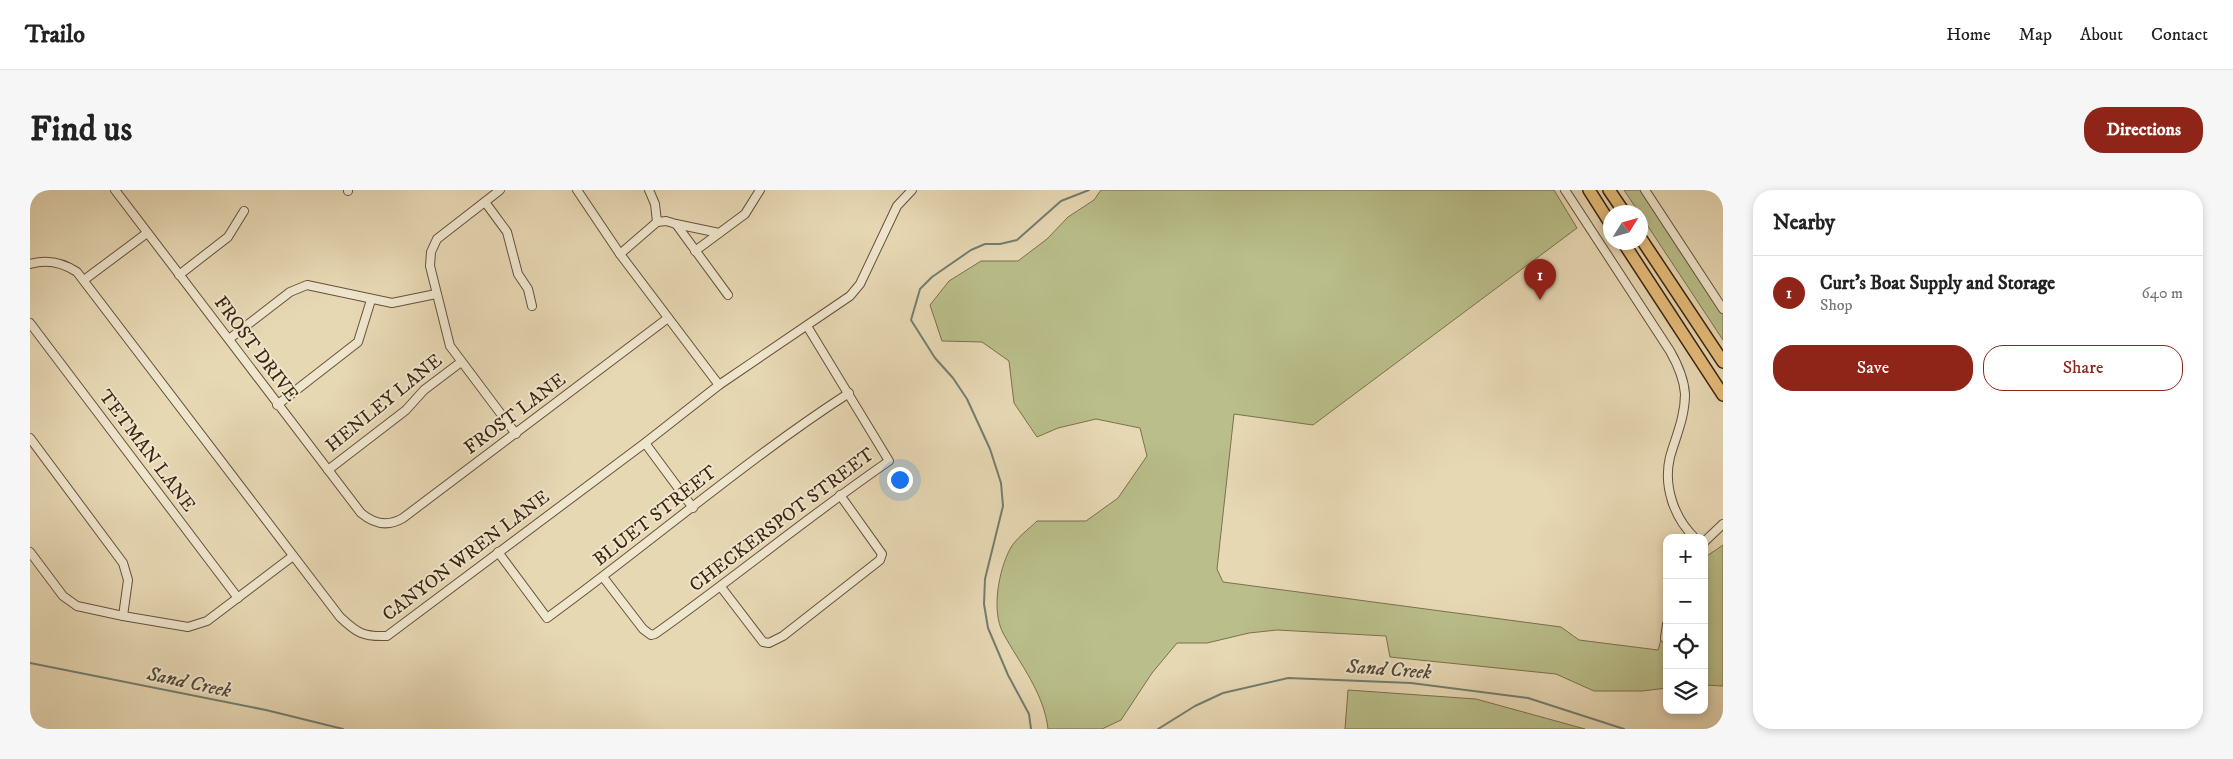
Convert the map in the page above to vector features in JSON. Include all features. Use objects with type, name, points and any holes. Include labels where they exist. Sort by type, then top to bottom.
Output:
[{"type":"highway","points":[[1589,190],[1603,212]]},
{"type":"highway","points":[[1609,190],[1619,205]]},
{"type":"highway","points":[[1648,249],[1723,362]]},
{"type":"highway","points":[[1629,250],[1723,395]]},
{"type":"street","points":[[500,190],[443,233],[431,252],[430,266],[446,340],[516,434]]},
{"type":"street","points":[[577,190],[620,254],[719,385]]},
{"type":"street","points":[[648,190],[655,204],[657,222]]},
{"type":"street","points":[[696,251],[745,214],[760,190]]},
{"type":"street","name":"CANYON WREN LANE","points":[[30,264],[52,259],[70,267],[84,280],[340,617],[357,632],[372,637],[387,636],[645,443],[719,385],[844,300],[860,284],[896,206],[912,190]]},
{"type":"street","points":[[1565,190],[1670,351],[1684,381],[1684,407],[1670,459],[1669,485],[1674,507],[1686,529],[1691,534]]},
{"type":"street","points":[[1645,190],[1723,309]]},
{"type":"street","name":"FROST DRIVE","points":[[118,191],[146,233],[361,513],[377,522]]},
{"type":"street","points":[[484,202],[507,232],[518,274],[528,289],[532,306]]},
{"type":"street","points":[[179,275],[228,237],[244,212]]},
{"type":"street","points":[[620,254],[657,222],[666,221],[719,233]]},
{"type":"street","points":[[676,224],[728,295]]},
{"type":"street","points":[[84,280],[146,233]]},
{"type":"street","points":[[229,339],[300,286],[314,286],[371,300],[398,303],[436,294]]},
{"type":"street","points":[[277,405],[358,342],[371,300]]},
{"type":"street","name":"FROST LANE","points":[[377,522],[390,524],[403,518],[668,318]]},
{"type":"street","name":"TETMAN LANE","points":[[30,324],[238,598]]},
{"type":"street","name":"CHECKERSPOT STREET","points":[[603,577],[643,629],[651,635],[721,587],[840,495],[889,461],[807,326]]},
{"type":"street","name":"HENLEY LANE","points":[[328,470],[406,410],[424,390],[461,362]]},
{"type":"street","name":"BLUET STREET","points":[[498,552],[547,618],[789,433],[849,393]]},
{"type":"street","points":[[30,438],[123,563],[128,580],[123,616]]},
{"type":"street","points":[[645,443],[692,508]]},
{"type":"street","points":[[721,587],[762,642],[769,643],[783,636],[833,598],[880,560],[882,554],[840,495]]},
{"type":"street","points":[[1708,538],[1723,524]]},
{"type":"street","points":[[30,552],[70,602],[83,609],[179,626],[198,625],[215,616],[293,556]]},
{"type":"green space","points":[[1101,190],[1554,190],[1577,228],[1313,425],[1234,414],[1217,569],[1223,582],[1561,627],[1579,640],[1658,650],[1663,633],[1663,688],[1642,691],[1594,691],[1556,674],[1390,657],[1386,636],[1277,630],[1249,633],[1207,643],[1177,643],[1152,673],[1121,720],[1102,729],[1048,729],[1042,703],[999,624],[997,613],[998,590],[1006,558],[1019,537],[1037,521],[1086,521],[1118,498],[1147,456],[1140,428],[1096,419],[1058,428],[1037,437],[1014,403],[1009,361],[982,342],[942,341],[930,305],[949,281],[981,261],[1018,261],[1047,239],[1068,217],[1094,200]]},
{"type":"green space","points":[[1624,190],[1643,190],[1723,309],[1723,340],[1648,226],[1648,205],[1634,205]]},
{"type":"green space","points":[[1723,545],[1723,686],[1708,685],[1708,555]]},
{"type":"green space","points":[[1348,690],[1476,699],[1585,729],[1345,729]]},
{"type":"waterway","points":[[1031,729],[1029,714],[1008,675],[988,628],[984,604],[985,579],[1003,506],[1001,483],[990,449],[967,399],[953,378],[935,358],[911,320],[920,289],[932,277],[971,250],[985,244],[1000,244],[1017,240],[1061,201],[1089,190]]},
{"type":"waterway","name":"Sand Creek","points":[[30,663],[266,710],[343,729]]},
{"type":"waterway","name":"Sand Creek","points":[[1158,729],[1195,706],[1223,693],[1288,678],[1411,683],[1528,698],[1624,729]]},
{"type":"place","name":"Curt's Boat Supply and Storage","points":[[1540,300]]}]
